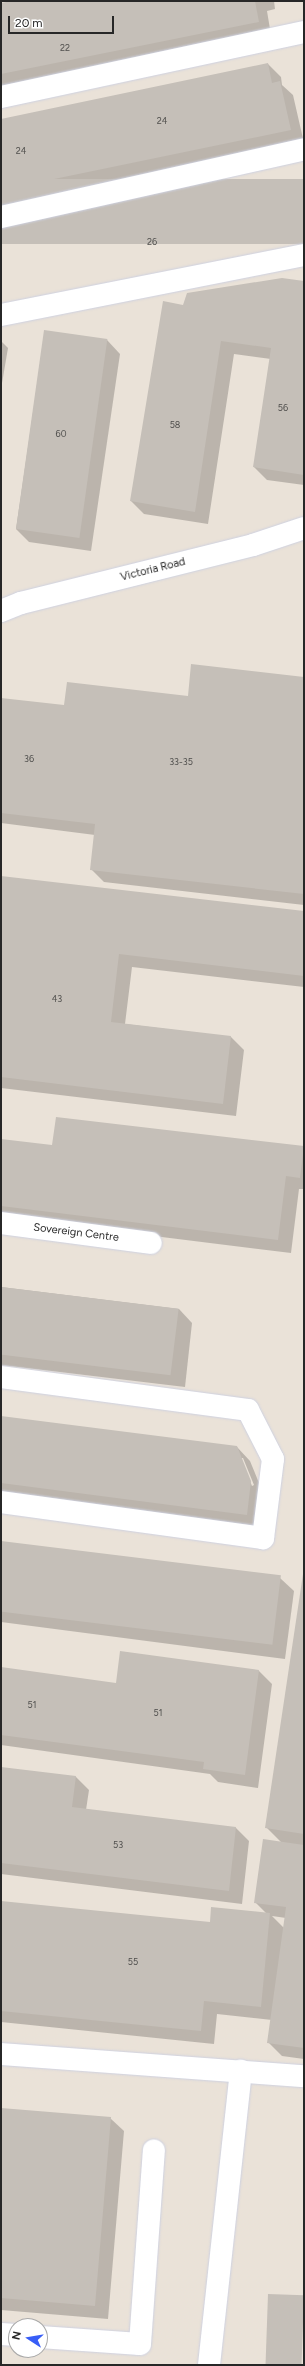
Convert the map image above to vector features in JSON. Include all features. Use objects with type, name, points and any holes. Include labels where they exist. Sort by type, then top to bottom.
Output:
[{"type":"street","points":[[1,96],[304,32]]},
{"type":"street","points":[[1,216],[304,149]]},
{"type":"street","points":[[1,315],[304,255]]},
{"type":"street","name":"Victoria Road","points":[[1,611],[21,603],[253,545],[304,528]]},
{"type":"street","name":"Sovereign Centre","points":[[1,1223],[152,1243]]},
{"type":"street","points":[[1,1377],[248,1410],[273,1459],[263,1538],[1,1502]]},
{"type":"street","points":[[1,2054],[304,2076]]},
{"type":"street","points":[[209,2365],[241,2071]]},
{"type":"street","points":[[48,2338],[140,2344],[154,2151]]},
{"type":"building","points":[[11,1],[255,1],[259,22],[1,74],[1,3]]},
{"type":"building","points":[[268,63],[272,83],[280,81],[291,130],[1,190],[1,119]]},
{"type":"building","points":[[1,179],[304,179],[304,244],[1,244]]},
{"type":"building","points":[[282,278],[304,281],[304,475],[253,467],[271,348],[221,341],[195,512],[130,501],[163,301],[183,305],[187,293]]},
{"type":"building","points":[[44,330],[107,339],[79,538],[16,529]]},
{"type":"building","points":[[191,664],[304,677],[304,894],[90,870],[95,824],[1,813],[1,698],[64,705],[67,682],[188,696]]},
{"type":"building","points":[[1,876],[304,911],[304,976],[119,954],[111,1022],[231,1036],[223,1104],[1,1077]]},
{"type":"building","points":[[56,1117],[304,1146],[300,1178],[286,1176],[278,1240],[1,1206],[1,1139],[52,1145]]},
{"type":"building","points":[[1,1287],[179,1309],[171,1375],[1,1355]]},
{"type":"building","points":[[1,1416],[237,1446],[251,1481],[247,1515],[1,1483]]},
{"type":"building","points":[[1,1541],[281,1575],[272,1645],[1,1612]]},
{"type":"building","points":[[304,1574],[304,1834],[265,1828]]},
{"type":"building","points":[[120,1651],[259,1670],[245,1775],[203,1769],[204,1762],[1,1735],[1,1667],[116,1683]]},
{"type":"building","points":[[1,1767],[76,1776],[72,1807],[236,1827],[229,1891],[1,1863]]},
{"type":"building","points":[[263,1839],[304,1845],[304,2048],[267,2043],[286,1907],[254,1903]]},
{"type":"building","points":[[1,1901],[210,1922],[211,1907],[270,1913],[261,2007],[204,2001],[201,2031],[1,2011]]},
{"type":"building","points":[[1,2108],[111,2117],[95,2306],[1,2298]]},
{"type":"building","points":[[268,2294],[304,2295],[302,2365],[266,2365]]}]
